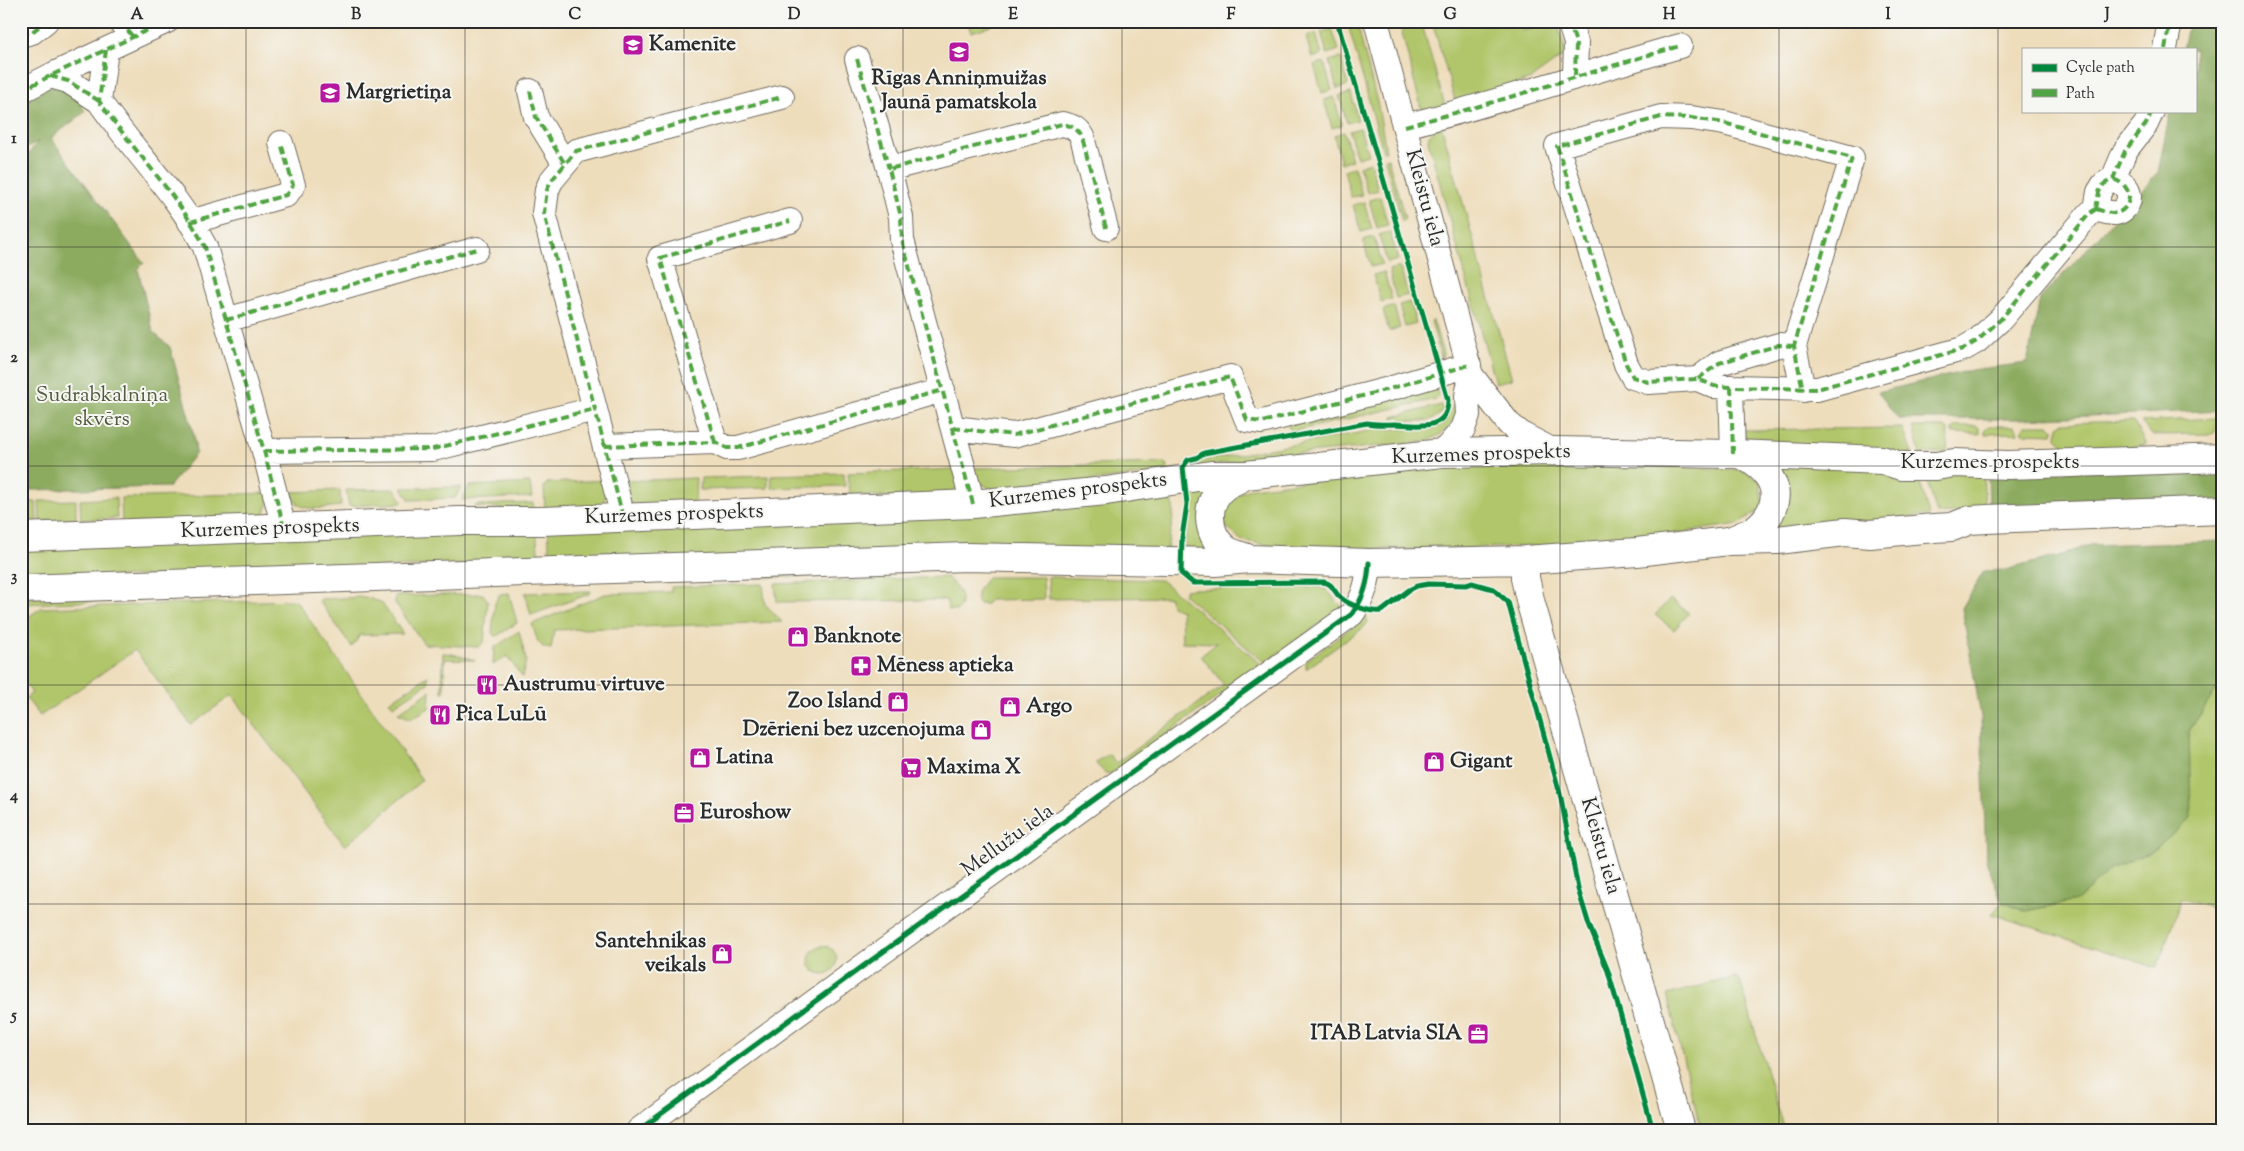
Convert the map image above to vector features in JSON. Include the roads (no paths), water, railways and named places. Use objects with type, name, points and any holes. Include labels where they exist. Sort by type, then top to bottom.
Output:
[{"type":"main road","name":"Kurzemes prospekts","points":[[21,537],[973,504],[1106,491],[1211,475],[1246,475],[1442,453],[1554,451],[1739,455],[1882,460],[1901,466],[1920,467],[1954,463],[2008,465],[2223,458]]},
{"type":"main road","points":[[1728,541],[1753,531],[1769,516],[1775,501],[1775,490],[1766,471],[1739,455]]},
{"type":"main road","points":[[1246,475],[1223,487],[1213,501],[1209,515],[1212,532],[1226,550],[1250,559]]},
{"type":"main road","points":[[21,589],[967,557],[1215,562],[1250,559],[1369,563],[1525,560],[1637,552],[1728,541],[1778,540],[1845,532],[1870,534],[1952,526],[1970,520],[2223,510]]},
{"type":"main road","name":"Kleistu iela","points":[[1525,560],[1525,578],[1531,604],[1680,1130]]},
{"type":"street","points":[[21,35],[32,32],[46,21]]},
{"type":"street","points":[[21,92],[106,50],[126,29],[167,21]]},
{"type":"street","name":"Kleistu iela","points":[[1376,21],[1470,370],[1509,424],[1523,435],[1554,451]]},
{"type":"street","points":[[1570,21],[1576,43],[1575,76]]},
{"type":"street","points":[[2165,48],[2170,21]]},
{"type":"street","points":[[1405,126],[1451,115],[1575,76],[1680,46]]},
{"type":"street","points":[[99,101],[106,50]]},
{"type":"street","points":[[857,59],[889,169],[901,217],[902,240],[973,504]]},
{"type":"street","points":[[50,76],[68,81],[99,101],[190,222],[205,247],[264,451],[284,528]]},
{"type":"street","points":[[530,90],[536,117],[565,164]]},
{"type":"street","points":[[622,517],[544,213],[547,190],[551,181],[576,151],[782,97]]},
{"type":"street","points":[[1803,390],[1794,346],[1852,158],[1724,123],[1691,118],[1661,117],[1557,146],[1626,364],[1633,377],[1648,382],[1698,379],[1714,386],[1803,390],[1833,386],[1949,354],[1977,341],[2001,319],[2090,213],[2096,209],[2113,213],[2121,211],[2127,205],[2128,190],[2122,183],[2113,179],[2126,151],[2146,124],[2152,112]]},
{"type":"street","points":[[889,169],[1062,124],[1070,125],[1078,130],[1082,137],[1106,228]]},
{"type":"street","points":[[190,222],[286,195],[293,185],[281,144]]},
{"type":"street","points":[[715,442],[660,258],[790,221]]},
{"type":"street","points":[[226,320],[477,249]]},
{"type":"street","points":[[1698,379],[1719,363],[1779,345],[1794,346]]},
{"type":"street","points":[[953,428],[1014,435],[1230,377],[1247,420],[1262,422],[1470,370]]},
{"type":"street","name":"Kleistu iela","points":[[1442,453],[1463,429],[1468,416],[1467,396],[1470,370]]},
{"type":"street","points":[[1731,387],[1739,455]]},
{"type":"street","points":[[604,446],[715,442],[728,448],[738,448],[943,390]]},
{"type":"street","points":[[264,451],[433,449],[595,408]]},
{"type":"street","name":"Mellužu iela","points":[[640,1130],[885,950],[1352,614],[1363,599],[1369,563]]},
{"type":"railway","points":[[21,1125],[25,1130]]},
{"type":"place","name":"Kamenīte","points":[[633,45]]},
{"type":"place","name":"Rīgas Anniņmuižas Jaunā pamatskola","points":[[959,52]]},
{"type":"place","name":"Margrietiņa","points":[[330,93]]},
{"type":"place","name":"Banknote","points":[[798,637]]},
{"type":"place","name":"Mēness aptieka","points":[[861,666]]},
{"type":"place","name":"Austrumu virtuve","points":[[487,685]]},
{"type":"place","name":"Zoo Island","points":[[898,702]]},
{"type":"place","name":"Argo","points":[[1010,707]]},
{"type":"place","name":"Pica LuLū","points":[[440,715]]},
{"type":"place","name":"Dzērieni bez uzcenojuma","points":[[981,730]]},
{"type":"place","name":"Latina","points":[[700,758]]},
{"type":"place","name":"Gigant","points":[[1434,762]]},
{"type":"place","name":"Maxima X","points":[[911,768]]},
{"type":"place","name":"Euroshow","points":[[684,813]]},
{"type":"place","name":"Santehnikas veikals","points":[[722,954]]},
{"type":"place","name":"ITAB Latvia SIA","points":[[1478,1034]]},
{"type":"park label","name":"Sudrabkalniņa skvērs","points":[[102,408]]}]
